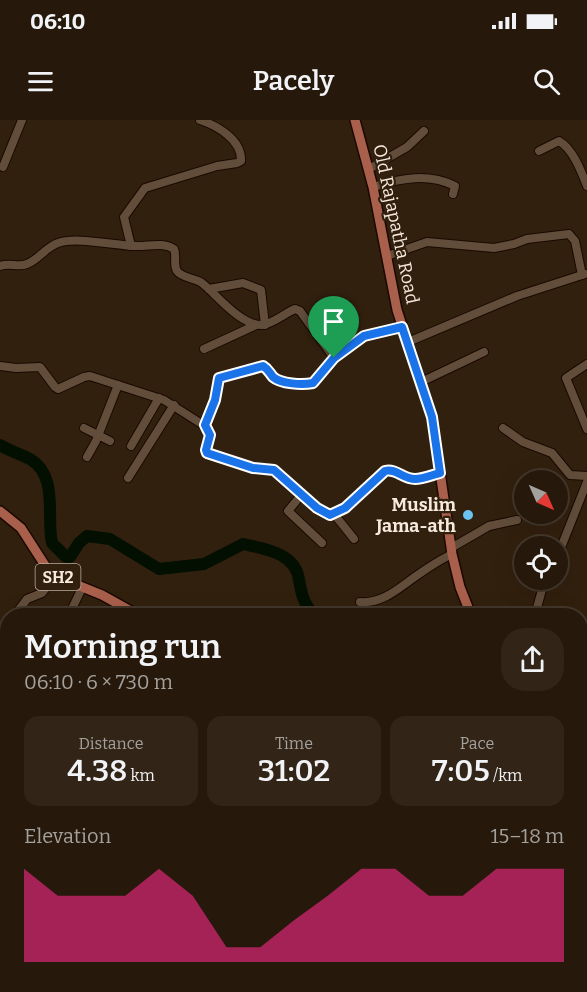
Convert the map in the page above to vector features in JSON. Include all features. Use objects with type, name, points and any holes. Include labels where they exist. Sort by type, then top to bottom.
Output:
[{"type":"main road","name":"Old Rajapatha Road","points":[[355,120],[373,187],[397,310],[432,417],[451,551],[459,587],[468,608]]},
{"type":"main road","name":"SH2","points":[[0,511],[21,528],[41,561],[56,575],[125,608]]},
{"type":"street","points":[[3,166],[22,120]]},
{"type":"street","points":[[131,246],[124,217],[145,188],[197,171],[241,161],[240,151],[233,141],[212,124],[201,120]]},
{"type":"street","points":[[369,169],[407,147],[424,131]]},
{"type":"street","points":[[539,151],[559,141],[563,143],[575,160],[587,186]]},
{"type":"street","points":[[373,187],[405,179],[428,178],[455,186],[453,194]]},
{"type":"street","points":[[387,256],[427,242],[494,248],[527,239],[569,234],[575,241],[584,274],[517,296],[408,342]]},
{"type":"street","points":[[0,266],[6,263],[20,266],[29,264],[57,243],[170,246],[176,253],[175,262],[178,273],[200,281],[236,314],[256,324],[265,325],[288,312],[297,310],[305,317],[334,358]]},
{"type":"street","points":[[209,290],[243,283],[261,290],[265,325]]},
{"type":"street","points":[[204,349],[256,324]]},
{"type":"street","points":[[205,425],[215,400],[219,378],[263,366],[275,378],[287,382],[313,383],[334,358],[364,336],[402,327]]},
{"type":"street","points":[[421,382],[484,352]]},
{"type":"street","points":[[587,364],[566,378],[587,429]]},
{"type":"street","points":[[0,366],[40,367],[55,387],[62,388],[90,376],[159,398],[205,425],[210,435],[206,450],[209,455],[253,468],[274,470],[325,513],[334,514],[345,508],[385,471],[392,469],[406,477],[416,479],[440,473]]},
{"type":"street","points":[[87,457],[118,385]]},
{"type":"street","points":[[131,446],[159,398]]},
{"type":"street","points":[[128,478],[174,405]]},
{"type":"street","points":[[84,428],[110,441]]},
{"type":"street","points":[[504,428],[523,442],[552,453],[570,475],[587,477]]},
{"type":"street","points":[[566,536],[587,482]]},
{"type":"street","points":[[302,494],[288,511],[322,543]]},
{"type":"street","points":[[334,514],[354,538]]},
{"type":"street","points":[[360,602],[372,602],[394,593],[489,526],[514,521]]},
{"type":"street","points":[[20,608],[27,599],[42,593],[56,575]]},
{"type":"street","points":[[72,608],[82,588]]},
{"type":"street","points":[[537,608],[542,590]]},
{"type":"waterway","points":[[0,445],[30,459],[39,466],[45,476],[50,498],[52,543],[66,557],[70,557],[79,543],[87,536],[110,539],[159,569],[204,564],[243,544],[286,558],[297,571],[309,608]]},
{"type":"place","name":"Muslim Jama-ath","points":[[468,515]]},
{"type":"route","points":[[402,327],[432,417],[440,473],[416,479],[406,477],[392,469],[385,471],[345,508],[330,515],[317,508],[274,470],[253,468],[207,453],[210,435],[205,425],[215,400],[219,378],[263,366],[275,378],[308,384],[313,383],[334,358],[364,336],[402,327]]}]
